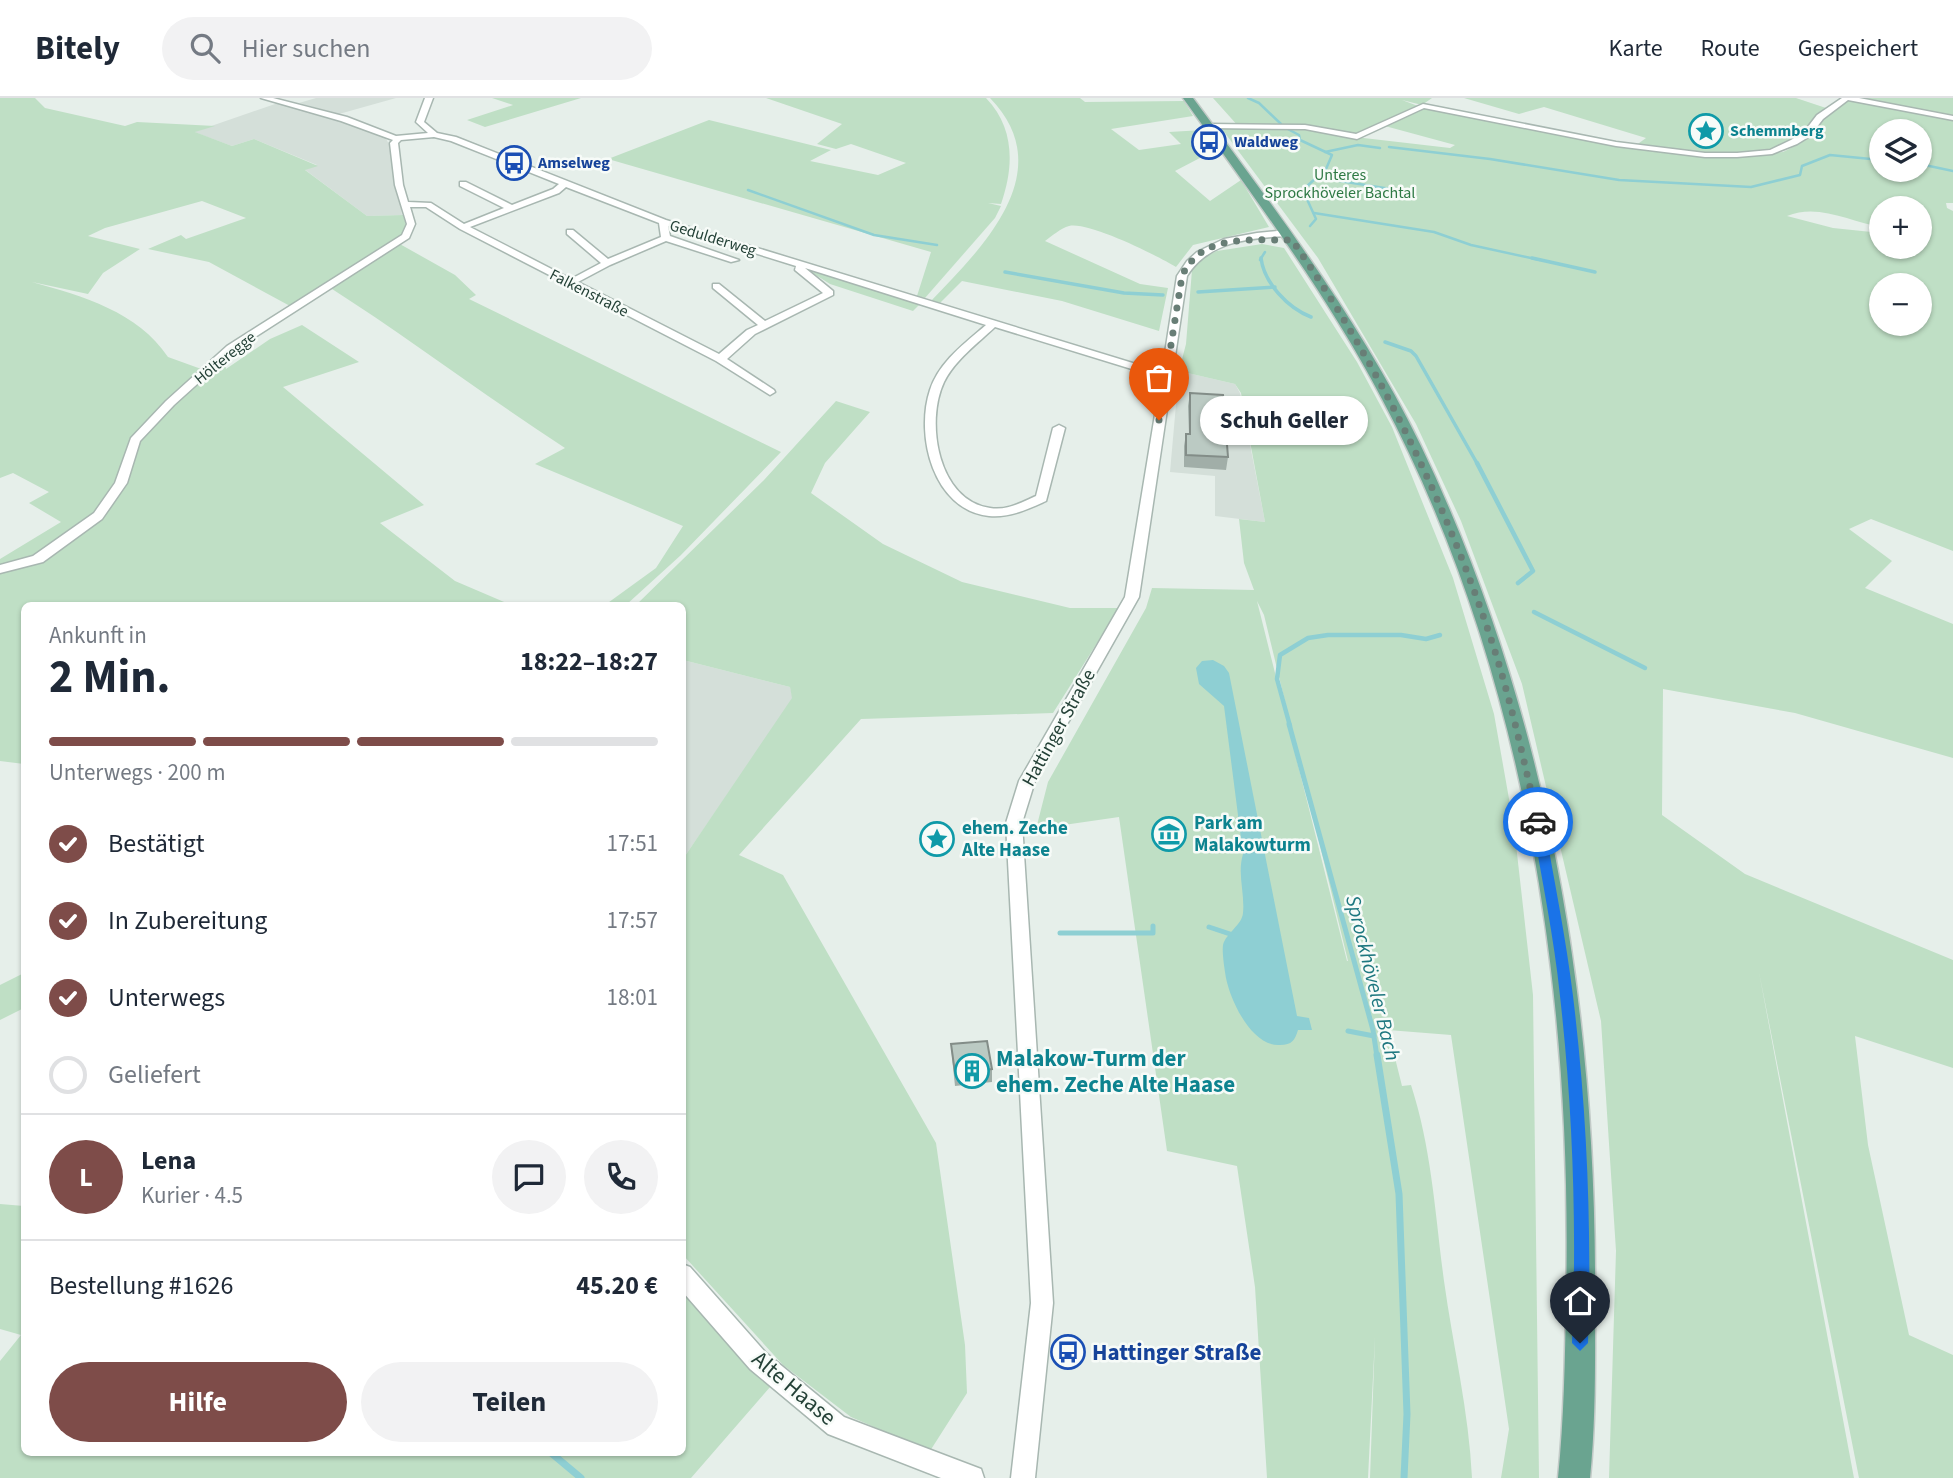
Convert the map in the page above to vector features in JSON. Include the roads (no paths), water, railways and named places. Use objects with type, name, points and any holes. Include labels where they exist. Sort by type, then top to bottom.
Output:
[{"type":"main road","points":[[1188,98],[1289,236],[1387,394],[1458,549],[1488,630],[1516,728],[1541,834],[1567,994],[1577,1102],[1583,1266],[1574,1478]]},
{"type":"street","name":"Gedulderweg","points":[[265,98],[344,118],[398,138],[434,135],[453,139],[663,222],[1164,376]]},
{"type":"street","points":[[429,98],[421,122],[434,135]]},
{"type":"street","points":[[1209,126],[1305,127],[1357,137],[1423,106],[1616,144],[1705,155],[1737,155],[1777,150],[1807,134],[1815,121],[1847,98],[1953,118]]},
{"type":"street","name":"Hölteregge","points":[[0,569],[38,559],[98,516],[121,483],[135,440],[170,403],[231,348],[406,236],[411,224],[404,204],[394,147],[398,138]]},
{"type":"street","points":[[463,228],[556,191],[565,183]]},
{"type":"street","points":[[463,184],[511,208]]},
{"type":"street","name":"Falkenstraße","points":[[404,204],[428,205],[463,228],[720,359],[771,392]]},
{"type":"street","points":[[663,222],[666,238]]},
{"type":"street","points":[[570,232],[607,262]]},
{"type":"street","name":"Hattinger Straße","points":[[1023,1478],[1042,1303],[1014,823],[1027,781],[1132,597],[1164,376],[1182,276],[1188,264],[1206,249],[1245,239],[1289,236]]},
{"type":"street","points":[[570,283],[607,262],[666,238],[734,260]]},
{"type":"street","points":[[720,359],[751,332],[830,293],[791,262]]},
{"type":"street","points":[[716,286],[764,325]]},
{"type":"street","points":[[995,322],[953,362],[935,390],[930,441],[948,489],[981,510],[1021,511],[1042,498],[1059,428]]},
{"type":"street","name":"Alte Haase","points":[[686,1279],[758,1361],[836,1426],[972,1478]]},
{"type":"water","points":[[1213,660],[1224,666],[1229,673],[1297,1016],[1309,1018],[1312,1030],[1298,1030],[1296,1037],[1284,1045],[1269,1043],[1251,1029],[1236,1007],[1225,972],[1223,945],[1243,913],[1243,854],[1224,706],[1199,684],[1196,668],[1202,661]]},
{"type":"waterway","name":"Sprockhöveler Bach","points":[[1248,98],[1259,103],[1281,124]]},
{"type":"waterway","name":"Sprockhöveler Bach","points":[[1284,127],[1299,135],[1300,140],[1325,152]]},
{"type":"waterway","points":[[1325,152],[1358,145],[1380,148]]},
{"type":"waterway","points":[[1389,147],[1490,159],[1619,180],[1751,187],[1800,175],[1802,166],[1830,155],[1869,159]]},
{"type":"waterway","name":"Sprockhöveler Bach","points":[[1310,226],[1316,219],[1306,197],[1306,187],[1326,169],[1332,155],[1325,152]]},
{"type":"waterway","points":[[1932,167],[1953,171]]},
{"type":"waterway","points":[[1321,178],[1397,190]]},
{"type":"waterway","points":[[748,190],[874,235],[937,245]]},
{"type":"waterway","points":[[1314,213],[1434,232],[1471,245],[1540,260]]},
{"type":"waterway","name":"Sprockhöveler Bach","points":[[1261,258],[1265,252]]},
{"type":"waterway","name":"Sprockhöveler Bach","points":[[1261,258],[1273,287]]},
{"type":"waterway","points":[[1532,258],[1595,272]]},
{"type":"waterway","points":[[1005,272],[1124,293],[1163,295]]},
{"type":"waterway","points":[[1198,292],[1273,287]]},
{"type":"waterway","name":"Sprockhöveler Bach","points":[[1273,287],[1294,308],[1311,317]]},
{"type":"waterway","name":"Sprockhöveler Bach","points":[[1385,342],[1411,351],[1416,356],[1478,465]]},
{"type":"waterway","name":"Sprockhöveler Bach","points":[[1477,463],[1533,571],[1518,583]]},
{"type":"waterway","points":[[1534,612],[1645,668]]},
{"type":"waterway","name":"Sprockhöveler Bach","points":[[1290,726],[1277,679],[1280,655],[1308,638],[1328,635],[1401,635],[1426,639],[1440,635]]},
{"type":"waterway","name":"Sprockhöveler Bach","points":[[1289,724],[1374,1036]]},
{"type":"waterway","points":[[1060,933],[1153,933],[1153,926]]},
{"type":"waterway","points":[[1209,927],[1230,934]]},
{"type":"waterway","points":[[1348,1031],[1374,1036]]},
{"type":"waterway","name":"Sprockhöveler Bach","points":[[1374,1036],[1377,1057]]},
{"type":"waterway","name":"Sprockhöveler Bach","points":[[1377,1055],[1399,1194],[1407,1414],[1404,1478]]},
{"type":"waterway","points":[[555,1456],[581,1478]]},
{"type":"place","name":"Schemmberg","points":[[1706,131]]},
{"type":"place","name":"Waldweg","points":[[1209,142]]},
{"type":"place","name":"Amselweg","points":[[514,163]]},
{"type":"place","name":"Schuh Geller","points":[[1159,420]]},
{"type":"place","name":"Park am Malakowturm","points":[[1169,834]]},
{"type":"place","name":"ehem. Zeche Alte Haase","points":[[937,839]]},
{"type":"place","name":"Malakow-Turm der ehem. Zeche Alte Haase","points":[[972,1071]]},
{"type":"place","name":"Hattinger Straße","points":[[1068,1352]]},
{"type":"park label","name":"Unteres Sprockhöveler Bachtal","points":[[1340,184]]}]
